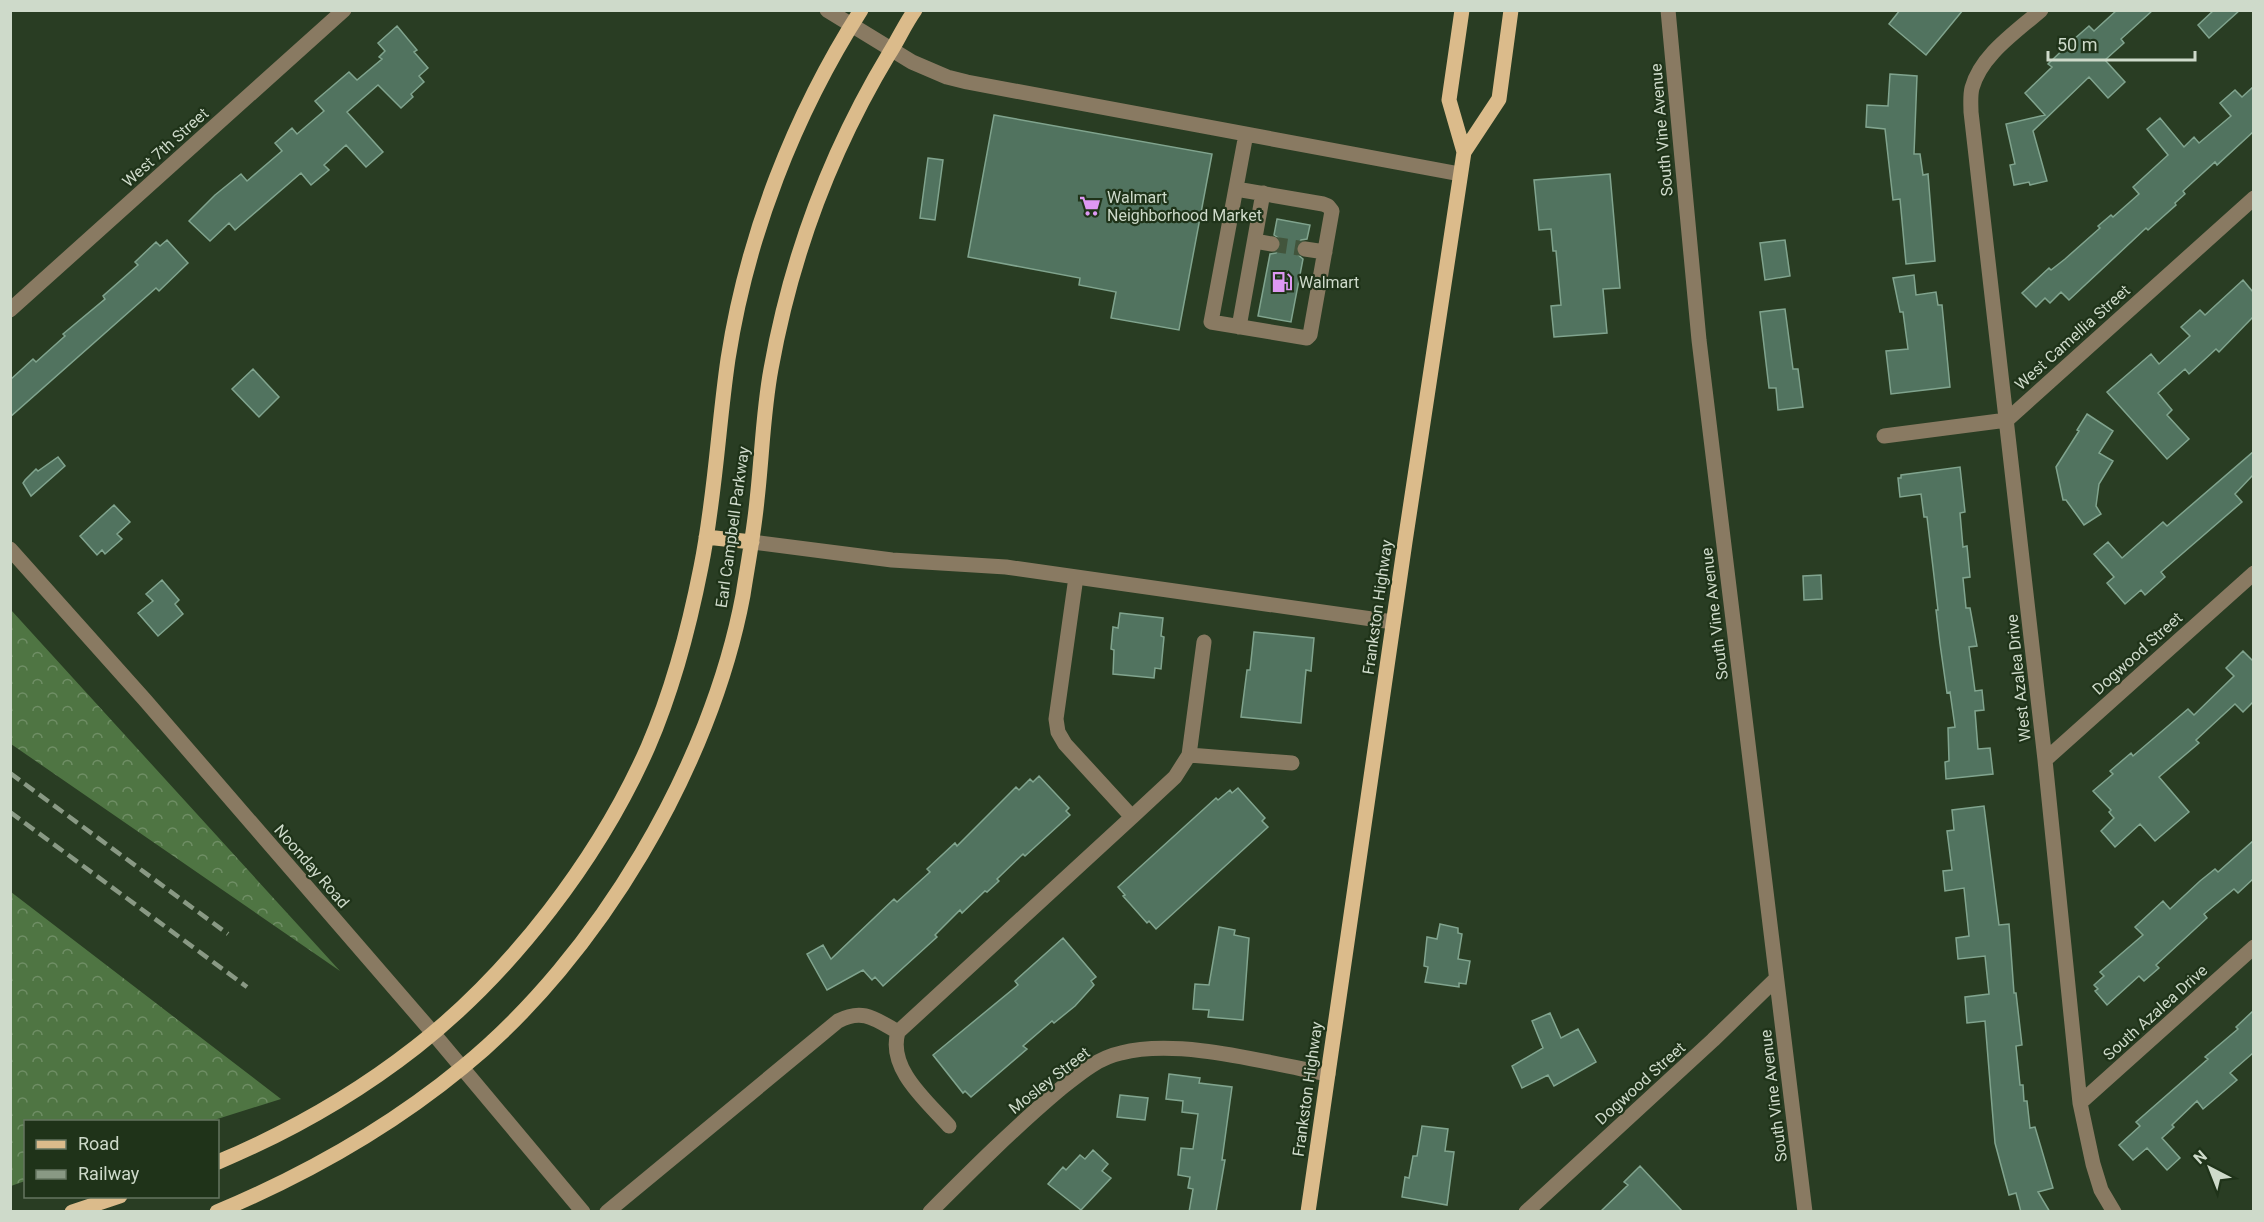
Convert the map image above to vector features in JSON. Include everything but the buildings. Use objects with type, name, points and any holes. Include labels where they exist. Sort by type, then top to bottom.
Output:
[{"type":"main road","name":"Earl Campbell Parkway","points":[[219,1162],[268,1140],[325,1108],[385,1071],[433,1033],[480,988],[547,913],[574,877],[617,809],[649,743],[675,671],[694,602],[706,537],[728,362],[745,277],[764,216],[790,146],[807,109],[861,10]]},
{"type":"main road","name":"Earl Campbell Parkway","points":[[217,1212],[276,1186],[346,1148],[403,1111],[462,1068],[527,1005],[571,956],[610,904],[645,846],[677,787],[700,734],[718,688],[742,600],[752,542],[771,371],[790,282],[807,226],[829,168],[855,114],[915,10]]},
{"type":"main road","name":"Frankston Highway","points":[[1308,1212],[1393,622],[1464,152],[1449,100],[1462,10]]},
{"type":"main road","points":[[1464,152],[1499,99],[1511,10]]},
{"type":"main road","points":[[706,537],[752,542]]},
{"type":"main road","points":[[72,1212],[117,1198]]},
{"type":"street","name":"West 7th Street","points":[[10,310],[344,10]]},
{"type":"street","points":[[827,10],[928,69],[967,82],[1460,174]]},
{"type":"street","name":"South Vine Avenue","points":[[1668,10],[1699,340],[1805,1212]]},
{"type":"street","name":"West Azalea Drive","points":[[2041,10],[1979,69],[1971,90],[1973,136],[2045,759],[2080,1103],[2101,1190],[2114,1212]]},
{"type":"street","points":[[1236,189],[1328,206],[1332,211],[1310,335],[1307,338],[1211,321],[1246,134]]},
{"type":"street","points":[[1239,327],[1263,193]]},
{"type":"street","name":"West Camellia Street","points":[[2007,420],[2253,198]]},
{"type":"street","points":[[1255,241],[1272,244]]},
{"type":"street","points":[[1305,249],[1326,252]]},
{"type":"street","points":[[1884,436],[2007,420]]},
{"type":"street","points":[[752,542],[892,560],[1006,567],[1393,622]]},
{"type":"street","name":"Noonday Road","points":[[10,549],[145,700],[433,1033],[583,1212]]},
{"type":"street","name":"Dogwood Street","points":[[2045,759],[2253,573]]},
{"type":"street","points":[[1076,577],[1056,719],[1058,732],[1076,757],[1132,817]]},
{"type":"street","points":[[950,1126],[906,1075],[898,1059],[896,1039],[898,1032],[1132,817],[1183,767],[1189,755],[1204,642]]},
{"type":"street","points":[[1189,755],[1292,763]]},
{"type":"street","name":"South Azalea Drive","points":[[2080,1103],[2253,947]]},
{"type":"street","name":"Dogwood Street","points":[[1526,1212],[1776,979]]},
{"type":"street","points":[[606,1212],[838,1021],[858,1014],[869,1016],[898,1032]]},
{"type":"street","name":"Mosley Street","points":[[930,1212],[1049,1099],[1094,1064],[1120,1053],[1134,1050],[1170,1049],[1217,1053],[1328,1074]]},
{"type":"green space","points":[[11,610],[340,971],[11,744]]},
{"type":"green space","points":[[10,892],[281,1099],[214,1120],[24,1120],[24,1181],[11,1186]]},
{"type":"tunnel","points":[[1272,244],[1305,249]]},
{"type":"railway","points":[[10,773],[228,934]]},
{"type":"railway","points":[[10,812],[247,987]]},
{"type":"place","name":"Walmart Neighborhood Market","points":[[1090,206]]},
{"type":"place","name":"Walmart","points":[[1282,282]]}]
